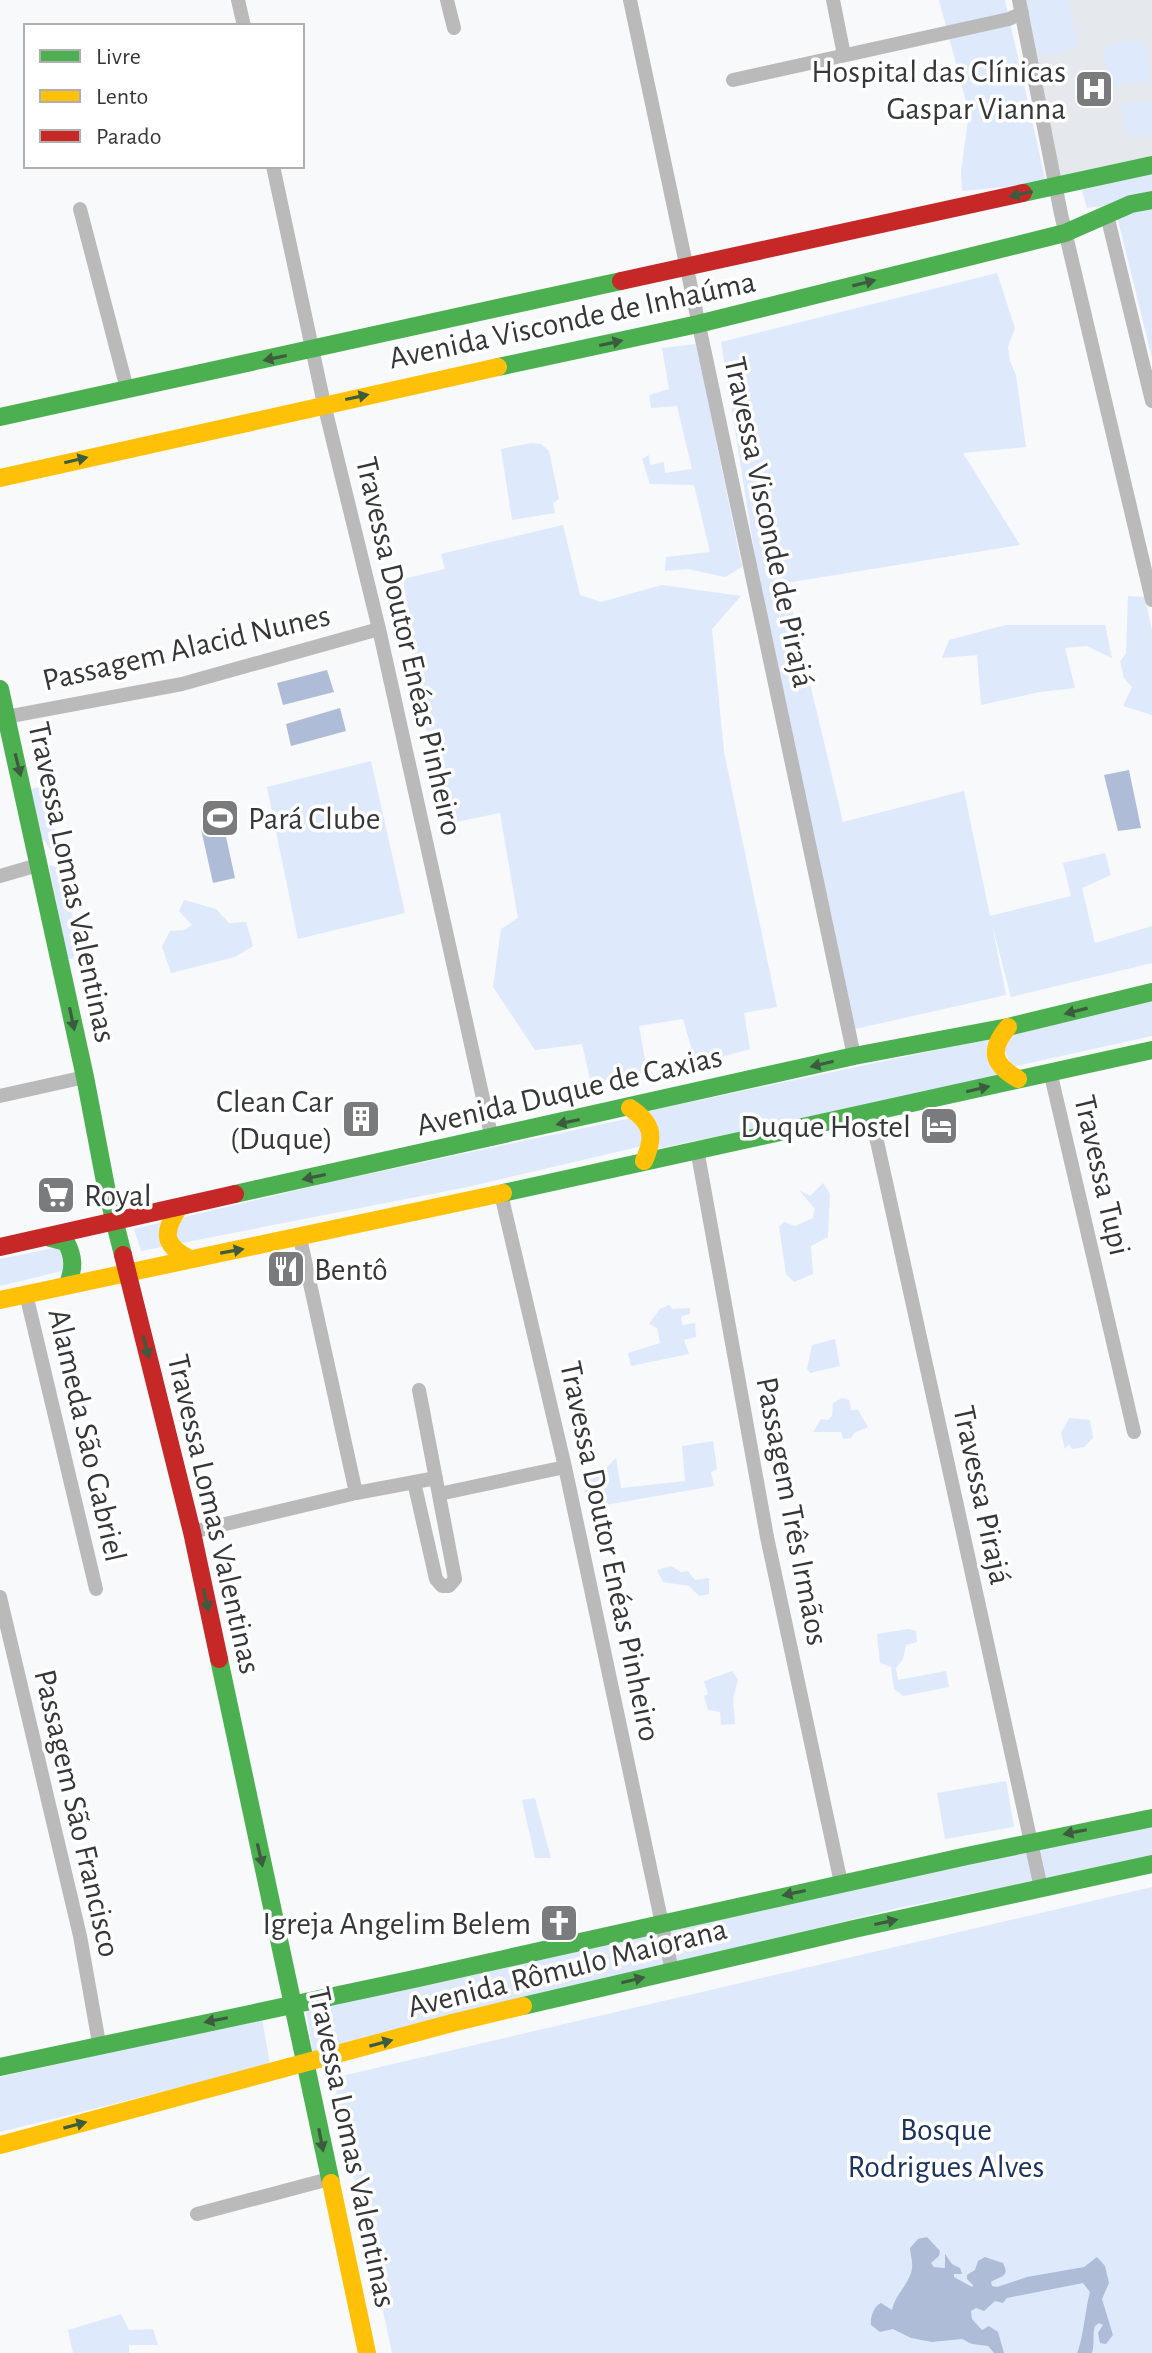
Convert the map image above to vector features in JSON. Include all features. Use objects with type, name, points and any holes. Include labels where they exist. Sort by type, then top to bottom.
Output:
[{"type":"street","points":[[238,0],[244,24]]},
{"type":"street","points":[[447,0],[454,28]]},
{"type":"street","name":"Travessa Visconde de Pirajá","points":[[630,0],[854,1056]]},
{"type":"street","points":[[833,0],[844,55]]},
{"type":"street","points":[[733,80],[1009,19],[1020,7]]},
{"type":"street","points":[[1020,7],[1065,233],[1152,600]]},
{"type":"street","name":"Avenida Visconde de Inhaúma","points":[[0,417],[1152,165]]},
{"type":"street","name":"Travessa Doutor Enéas Pinheiro","points":[[273,168],[324,404],[379,629],[492,1139]]},
{"type":"street","name":"Avenida Visconde de Inhaúma","points":[[0,478],[324,404],[698,324],[1065,233],[1131,204],[1152,200]]},
{"type":"street","points":[[80,209],[127,389]]},
{"type":"street","points":[[1107,215],[1152,401]]},
{"type":"street","name":"Passagem Alacid Nunes","points":[[3,718],[182,684],[379,629]]},
{"type":"street","name":"Travessa Lomas Valentinas","points":[[0,689],[3,718],[115,1222],[192,1532],[367,2353]]},
{"type":"street","points":[[0,876],[38,865]]},
{"type":"street","name":"Avenida Duque de Caxias","points":[[0,1247],[854,1056],[1008,1027],[1152,992]]},
{"type":"street","points":[[1008,1027],[997,1040],[995,1057],[1004,1071],[1018,1079]]},
{"type":"street","points":[[0,1300],[300,1238],[1152,1050]]},
{"type":"street","name":"Travessa Tupi","points":[[1050,1071],[1134,1432]]},
{"type":"street","points":[[0,1096],[85,1077]]},
{"type":"street","points":[[630,1108],[647,1118],[652,1129],[651,1146],[644,1161]]},
{"type":"street","name":"Travessa Pirajá","points":[[871,1114],[1041,1888]]},
{"type":"street","name":"Passagem Três Irmãos","points":[[697,1149],[767,1537],[841,1883]]},
{"type":"street","name":"Travessa Doutor Enéas Pinheiro","points":[[501,1194],[565,1467],[672,1971]]},
{"type":"street","points":[[179,1207],[167,1224],[169,1242],[176,1253],[190,1259]]},
{"type":"street","points":[[47,1237],[66,1242],[74,1255],[74,1269],[68,1284]]},
{"type":"street","points":[[300,1238],[356,1493]]},
{"type":"street","name":"Alameda São Gabriel","points":[[26,1294],[96,1589]]},
{"type":"street","points":[[414,1482],[436,1579],[442,1586],[449,1586],[455,1579],[419,1390]]},
{"type":"street","points":[[439,1494],[565,1467]]},
{"type":"street","points":[[192,1532],[356,1493],[436,1478]]},
{"type":"street","name":"Passagem São Francisco","points":[[0,1597],[80,1936],[99,2043]]},
{"type":"street","name":"Avenida Rômulo Maiorana","points":[[0,2067],[1030,1841],[1152,1818]]},
{"type":"street","name":"Avenida Rômulo Maiorana","points":[[0,2145],[452,2023],[1152,1864]]},
{"type":"street","points":[[197,2214],[329,2179]]},
{"type":"shaded area","name":"Hospital das Clínicas Gaspar Vianna","points":[[1019,0],[1152,0],[1152,165],[1055,187]]},
{"type":"shaded area","points":[[327,670],[334,692],[283,705],[277,683]]},
{"type":"shaded area","points":[[340,708],[346,731],[291,746],[286,724]]},
{"type":"shaded area","points":[[1129,770],[1141,828],[1118,831],[1104,775]]},
{"type":"shaded area","points":[[223,823],[235,878],[213,883],[201,829]]},
{"type":"shaded area","points":[[927,2237],[940,2251],[931,2263],[934,2267],[945,2268],[945,2254],[952,2264],[960,2268],[962,2274],[954,2274],[954,2277],[972,2287],[967,2275],[985,2257],[1003,2263],[1005,2268],[1003,2276],[991,2282],[992,2286],[997,2287],[1027,2277],[1084,2267],[1097,2257],[1105,2266],[1109,2283],[1102,2299],[1113,2335],[1106,2344],[1100,2343],[1098,2333],[1103,2325],[1099,2323],[1094,2329],[1092,2353],[1077,2353],[1090,2292],[1083,2283],[1007,2298],[1003,2303],[995,2301],[984,2311],[976,2308],[971,2311],[972,2319],[982,2330],[989,2326],[998,2332],[1004,2353],[994,2353],[988,2346],[962,2339],[932,2342],[911,2338],[893,2329],[880,2332],[871,2325],[873,2312],[881,2303],[892,2310],[911,2274],[910,2248],[918,2239]]},
{"type":"green space","points":[[939,0],[1005,0],[1046,183],[962,191],[961,172],[969,112]]},
{"type":"green space","points":[[1025,0],[1068,0],[1079,47],[1039,57]]},
{"type":"green space","points":[[1133,40],[1145,42],[1151,81],[1113,86],[1102,48]]},
{"type":"green space","points":[[1135,101],[1152,102],[1152,135],[1126,136],[1120,105]]},
{"type":"green space","points":[[1152,173],[1152,199],[1087,208],[1082,190]]},
{"type":"green space","points":[[1152,207],[1152,358],[1117,216]]},
{"type":"green space","points":[[997,273],[1015,328],[1008,347],[1016,375],[1026,447],[963,453],[1020,545],[786,583],[843,822],[964,791],[990,916],[1071,896],[1063,863],[1105,853],[1111,875],[1082,888],[1095,943],[1152,926],[1152,963],[1011,997],[992,925],[1006,995],[855,1029],[759,581],[721,342]]},
{"type":"green space","points":[[696,344],[742,567],[725,577],[688,569],[665,571],[666,557],[710,552],[694,485],[650,484],[642,459],[649,455],[650,465],[664,462],[665,473],[692,469],[677,406],[651,408],[649,395],[669,389],[662,348]]},
{"type":"green space","points":[[541,444],[549,451],[559,499],[553,503],[555,513],[512,520],[501,449]]},
{"type":"green space","points":[[563,525],[580,595],[601,602],[662,585],[741,596],[712,629],[724,752],[777,1007],[744,1013],[750,1049],[696,1064],[683,1019],[639,1026],[647,1072],[591,1083],[582,1044],[535,1050],[493,987],[501,929],[518,918],[500,813],[441,825],[403,579],[445,569],[441,554]]},
{"type":"green space","points":[[1128,596],[1145,597],[1152,631],[1152,715],[1123,706],[1132,687],[1124,678],[1120,661],[1126,654]]},
{"type":"green space","points":[[1006,625],[1105,625],[1112,658],[1087,646],[1065,648],[1075,688],[981,705],[977,655],[942,658],[949,640]]},
{"type":"green space","points":[[371,761],[405,913],[298,939],[267,787]]},
{"type":"green space","points":[[44,787],[59,849],[51,851],[44,840],[37,837],[27,792]]},
{"type":"green space","points":[[49,865],[61,868],[79,944],[73,959],[67,959]]},
{"type":"green space","points":[[184,900],[216,909],[229,923],[246,922],[253,946],[235,957],[171,973],[162,947],[170,931],[184,930],[192,925],[179,911]]},
{"type":"green space","points":[[1152,1001],[1152,1036],[1012,1067],[1003,1047],[1012,1035]]},
{"type":"green space","points":[[993,1038],[1003,1077],[656,1149],[648,1111]]},
{"type":"green space","points":[[631,1118],[645,1124],[642,1146],[467,1187],[141,1251],[134,1229],[327,1183]]},
{"type":"green space","points":[[823,1183],[830,1194],[828,1237],[811,1246],[813,1274],[794,1282],[786,1274],[779,1227],[784,1222],[795,1226],[813,1218],[815,1209],[799,1190],[810,1196]]},
{"type":"green space","points":[[59,1247],[66,1270],[0,1286],[0,1259]]},
{"type":"green space","points":[[669,1305],[672,1309],[690,1308],[690,1314],[681,1316],[682,1325],[695,1323],[696,1337],[684,1340],[689,1354],[631,1366],[628,1353],[660,1343],[657,1328],[649,1324],[660,1309]]},
{"type":"green space","points":[[835,1339],[840,1366],[810,1373],[807,1369],[812,1345]]},
{"type":"green space","points":[[842,1398],[849,1400],[851,1410],[858,1410],[868,1427],[854,1433],[851,1438],[843,1439],[841,1432],[813,1432],[821,1419],[828,1420],[832,1416],[833,1403]]},
{"type":"green space","points":[[1069,1418],[1090,1420],[1093,1438],[1084,1447],[1072,1449],[1069,1444],[1065,1449],[1061,1433]]},
{"type":"green space","points":[[713,1441],[717,1469],[711,1472],[714,1486],[605,1505],[586,1502],[583,1475],[602,1472],[616,1458],[621,1488],[685,1481],[682,1446]]},
{"type":"green space","points":[[671,1566],[681,1572],[688,1571],[695,1580],[709,1578],[709,1594],[699,1596],[689,1586],[663,1582],[657,1570]]},
{"type":"green space","points":[[908,1629],[916,1631],[917,1642],[906,1645],[903,1659],[896,1668],[898,1680],[946,1671],[949,1687],[903,1696],[894,1689],[891,1667],[880,1663],[877,1634]]},
{"type":"green space","points":[[732,1671],[738,1680],[733,1698],[735,1724],[721,1725],[720,1712],[708,1710],[704,1681]]},
{"type":"green space","points":[[1006,1781],[1014,1827],[945,1839],[937,1793]]},
{"type":"green space","points":[[535,1798],[551,1858],[535,1858],[522,1800]]},
{"type":"green space","points":[[1152,1823],[1152,1858],[898,1908],[313,2053],[306,2010]]},
{"type":"green space","name":"Bosque Rodrigues Alves","points":[[1152,1887],[1152,2353],[392,2353],[333,2078]]},
{"type":"green space","points":[[262,2018],[270,2065],[0,2132],[0,2077]]},
{"type":"green space","points":[[121,2314],[129,2330],[153,2329],[158,2345],[129,2345],[129,2353],[73,2353],[68,2330]]},
{"type":"traffic: fast","points":[[1023,193],[1152,165]]},
{"type":"traffic: fast","points":[[498,367],[698,324],[1065,233],[1131,204],[1152,200]]},
{"type":"traffic: fast","points":[[0,417],[621,281]]},
{"type":"traffic: fast","points":[[0,689],[123,1255]]},
{"type":"traffic: fast","points":[[235,1194],[854,1056],[1008,1027],[1152,992]]},
{"type":"traffic: fast","points":[[503,1193],[1152,1050]]},
{"type":"traffic: fast","points":[[47,1237],[66,1242],[69,1247],[72,1263],[68,1284]]},
{"type":"traffic: fast","points":[[219,1659],[331,2183]]},
{"type":"traffic: fast","points":[[0,2067],[1152,1818]]},
{"type":"traffic: fast","points":[[523,2006],[1152,1864]]},
{"type":"traffic: slow","points":[[0,478],[498,367]]},
{"type":"traffic: slow","points":[[1008,1027],[998,1043],[996,1056],[1003,1068],[1018,1079]]},
{"type":"traffic: slow","points":[[630,1108],[643,1119],[650,1131],[650,1145],[644,1161]]},
{"type":"traffic: slow","points":[[0,1300],[503,1193]]},
{"type":"traffic: slow","points":[[179,1207],[170,1224],[168,1237],[174,1248],[190,1259]]},
{"type":"traffic: slow","points":[[0,2145],[523,2006]]},
{"type":"traffic: slow","points":[[331,2183],[367,2353]]},
{"type":"traffic: jam","points":[[621,281],[1023,193]]},
{"type":"traffic: jam","points":[[0,1247],[235,1194]]},
{"type":"traffic: jam","points":[[123,1255],[192,1532],[219,1659]]},
{"type":"place","name":"Hospital das Clínicas Gaspar Vianna","points":[[1094,89]]},
{"type":"place","name":"Pará Clube","points":[[220,818]]},
{"type":"place","name":"Clean Car (Duque)","points":[[361,1119]]},
{"type":"place","name":"Duque Hostel","points":[[939,1126]]},
{"type":"place","name":"Royal","points":[[56,1195]]},
{"type":"place","name":"Bentô","points":[[286,1269]]},
{"type":"place","name":"Igreja Angelim Belem","points":[[559,1923]]}]
